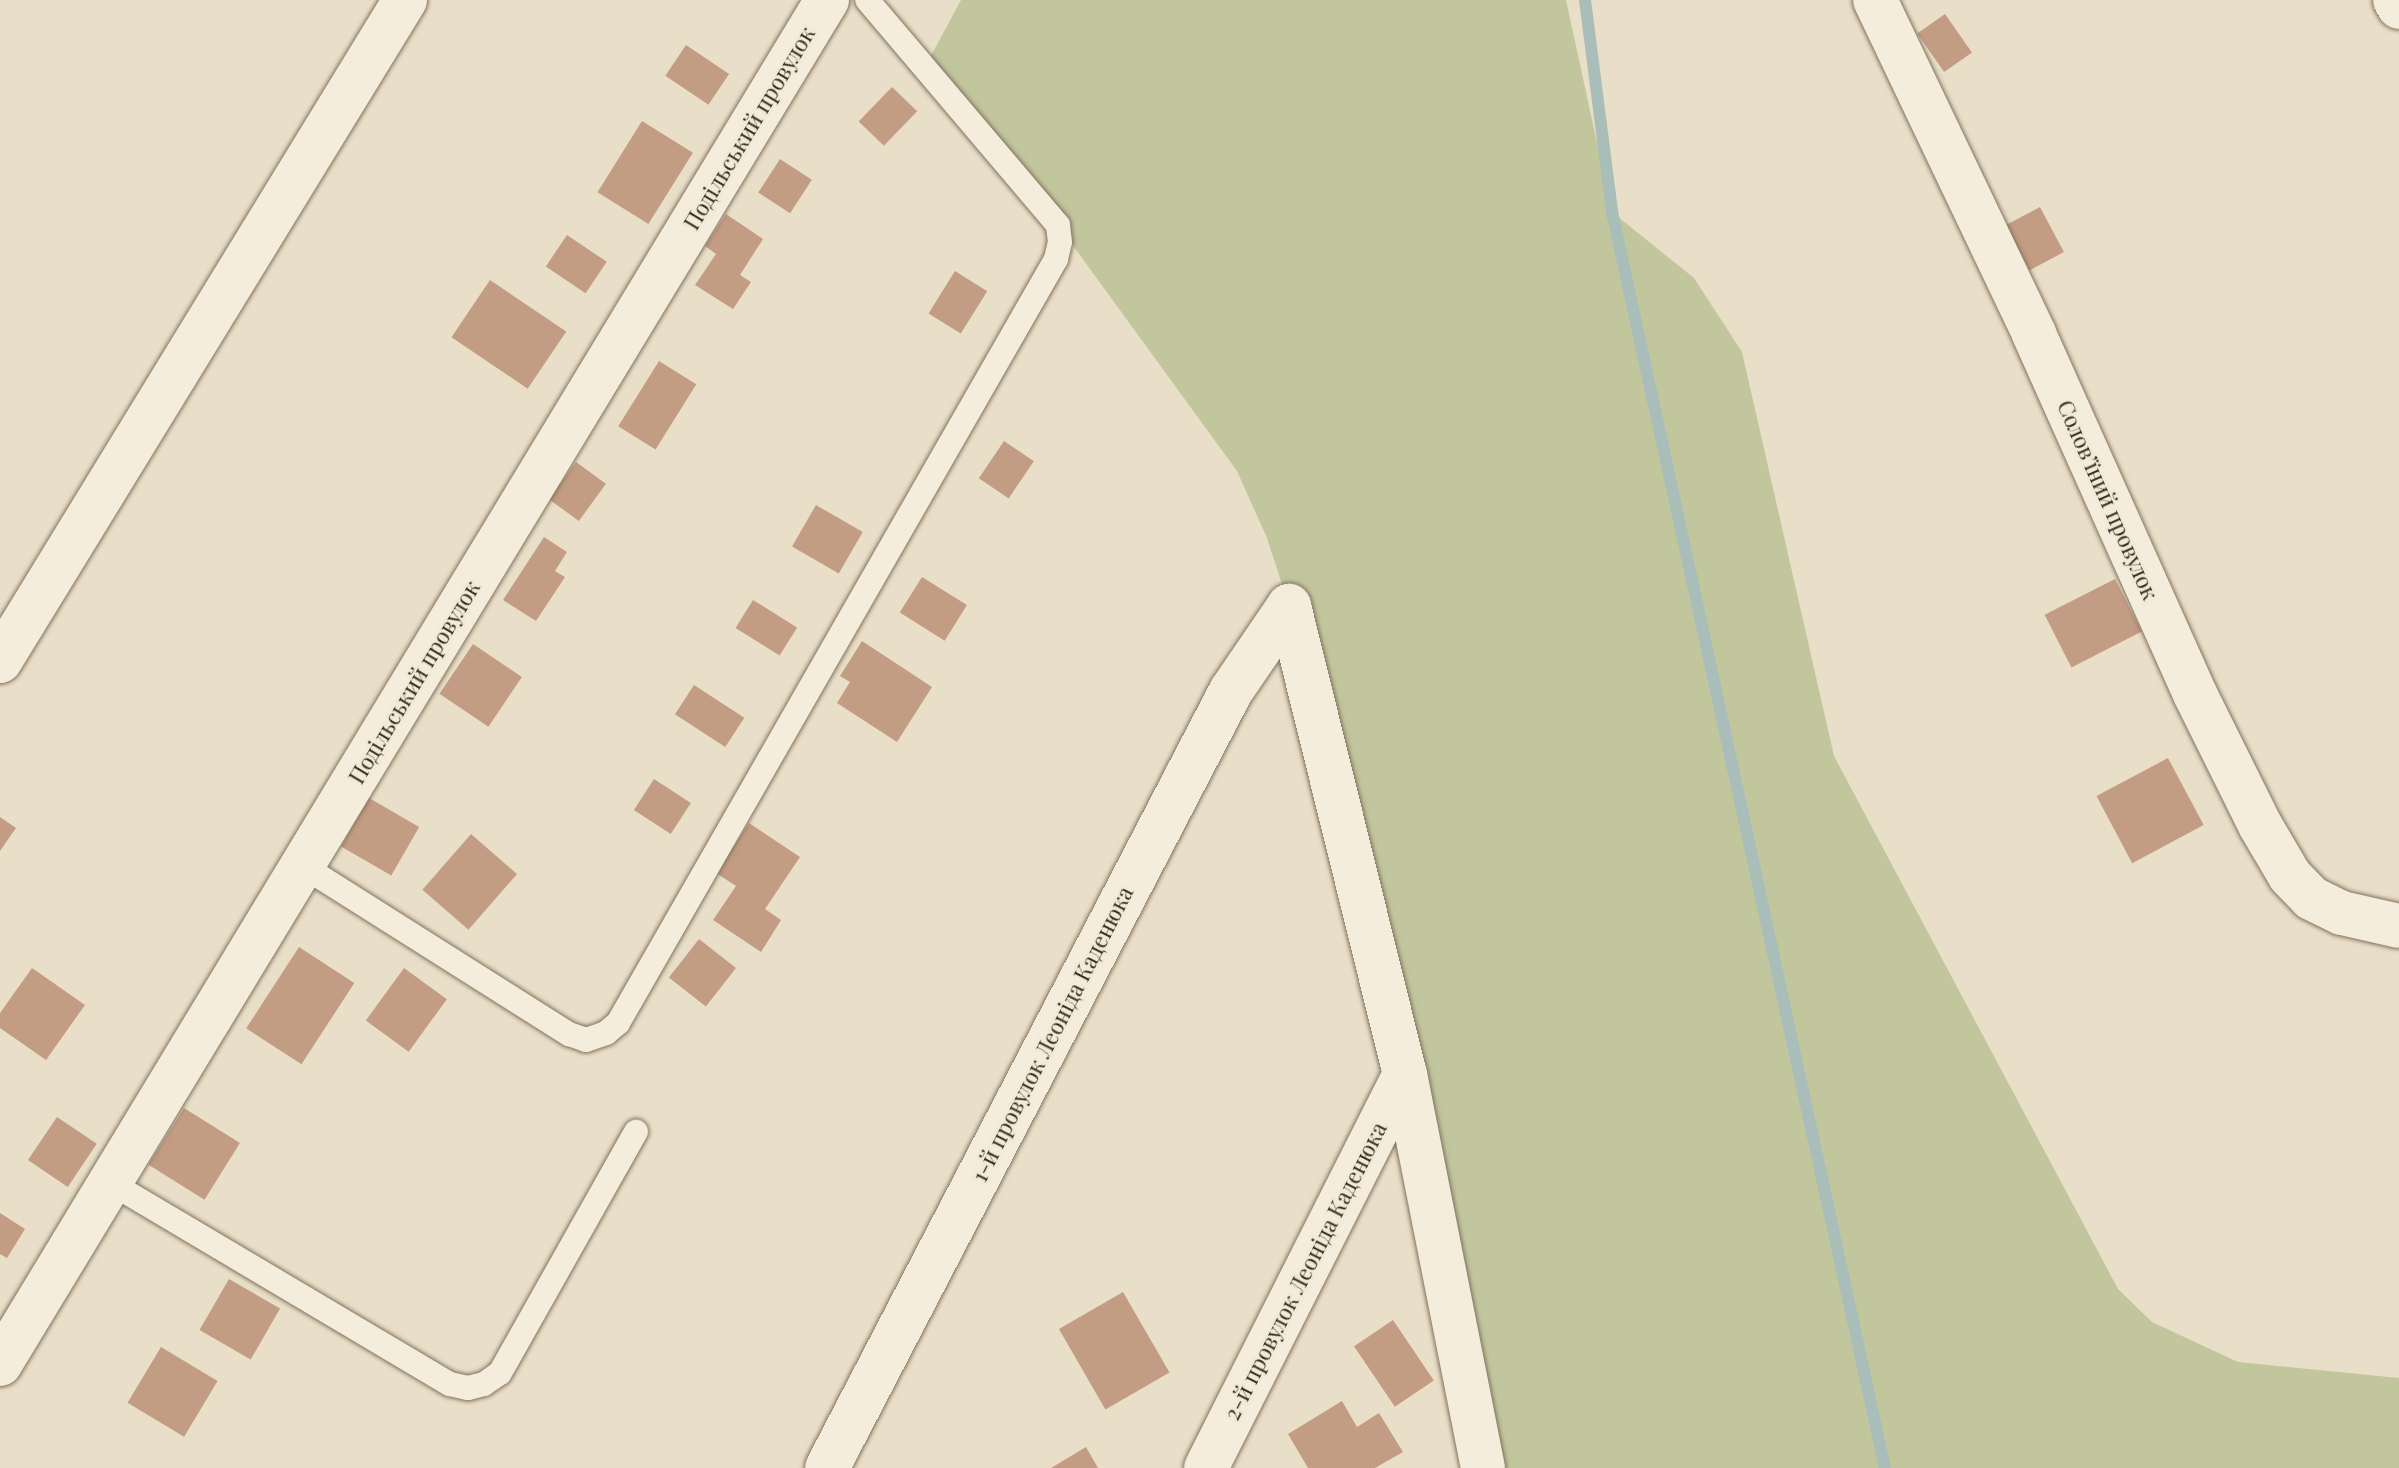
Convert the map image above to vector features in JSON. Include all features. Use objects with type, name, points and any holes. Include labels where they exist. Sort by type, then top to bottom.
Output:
[{"type":"street","points":[[0,661],[405,0]]},
{"type":"street","name":"Подільський провулок","points":[[0,1364],[827,0]]},
{"type":"street","points":[[2395,0],[2399,7]]},
{"type":"street","name":"Соловʼїний провулок","points":[[1883,3],[2195,694],[2260,825],[2290,876],[2311,898],[2342,913],[2399,926]]},
{"type":"street","name":"1-й провулок Леоніда Каденюка","points":[[827,1468],[1231,691],[1289,606],[1405,1074]]},
{"type":"street","points":[[1405,1074],[1483,1468]]},
{"type":"street","name":"2-й провулок Леоніда Каденюка","points":[[1206,1468],[1405,1074]]},
{"type":"lane","points":[[303,866],[569,1034],[586,1040],[606,1033],[618,1023],[1058,251],[1058,225],[867,0]]},
{"type":"lane","points":[[111,1183],[450,1384],[468,1388],[484,1384],[500,1373],[636,1132]]},
{"type":"green space","points":[[961,0],[1566,0],[1612,212],[1694,278],[1742,352],[1834,756],[2118,1289],[2152,1322],[2238,1362],[2399,1378],[2399,1468],[1483,1468],[1289,606],[1267,538],[1237,471],[1058,225],[925,67]]},
{"type":"building","points":[[1945,14],[1972,53],[1944,72],[1917,34]]},
{"type":"building","points":[[686,45],[729,74],[708,105],[665,76]]},
{"type":"building","points":[[892,87],[917,111],[884,146],[859,122]]},
{"type":"building","points":[[642,121],[693,153],[648,224],[597,192]]},
{"type":"building","points":[[780,159],[812,180],[790,213],[758,193]]},
{"type":"building","points":[[2040,207],[2064,252],[2030,270],[2006,225]]},
{"type":"building","points":[[726,214],[763,239],[740,275],[751,282],[733,309],[695,285],[716,254],[705,246]]},
{"type":"building","points":[[567,235],[607,262],[586,293],[546,267]]},
{"type":"building","points":[[955,271],[987,291],[961,334],[929,313]]},
{"type":"building","points":[[490,280],[566,331],[528,389],[451,337]]},
{"type":"building","points":[[659,361],[696,384],[656,450],[618,426]]},
{"type":"building","points":[[1004,441],[1034,461],[1009,498],[979,478]]},
{"type":"building","points":[[576,462],[606,484],[579,521],[549,499]]},
{"type":"building","points":[[816,505],[863,532],[839,574],[792,547]]},
{"type":"building","points":[[544,537],[567,552],[555,571],[565,577],[536,621],[503,600]]},
{"type":"building","points":[[922,577],[967,605],[945,641],[900,613]]},
{"type":"building","points":[[2115,579],[2142,632],[2071,667],[2045,615]]},
{"type":"building","points":[[753,600],[797,628],[780,656],[736,628]]},
{"type":"building","points":[[862,641],[932,687],[897,742],[837,703],[850,682],[840,676]]},
{"type":"building","points":[[473,644],[522,677],[488,727],[439,694]]},
{"type":"building","points":[[694,685],[744,718],[725,747],[675,714]]},
{"type":"building","points":[[2168,758],[2204,825],[2132,863],[2096,796]]},
{"type":"building","points":[[654,779],[691,803],[671,834],[634,810]]},
{"type":"building","points":[[369,798],[419,827],[391,875],[341,846]]},
{"type":"building","points":[[0,817],[16,828],[0,851]]},
{"type":"building","points":[[749,823],[800,857],[765,909],[781,920],[761,952],[713,920],[736,886],[716,873]]},
{"type":"building","points":[[471,834],[517,874],[468,930],[422,890]]},
{"type":"building","points":[[699,939],[736,968],[706,1007],[669,978]]},
{"type":"building","points":[[299,947],[354,983],[302,1064],[246,1028]]},
{"type":"building","points":[[32,968],[85,1005],[46,1060],[0,1028],[0,1013]]},
{"type":"building","points":[[404,968],[447,999],[409,1052],[366,1021]]},
{"type":"building","points":[[184,1108],[240,1143],[204,1200],[148,1165]]},
{"type":"building","points":[[57,1117],[97,1144],[68,1187],[28,1160]]},
{"type":"building","points":[[0,1213],[25,1229],[7,1258],[0,1254]]},
{"type":"building","points":[[229,1279],[280,1308],[251,1360],[200,1330]]},
{"type":"building","points":[[1123,1292],[1170,1373],[1105,1410],[1059,1329]]},
{"type":"building","points":[[1393,1320],[1434,1381],[1395,1407],[1354,1346]]},
{"type":"building","points":[[161,1347],[218,1381],[184,1437],[128,1403]]},
{"type":"building","points":[[1342,1401],[1357,1427],[1379,1413],[1403,1452],[1375,1468],[1308,1468],[1288,1434]]},
{"type":"building","points":[[1086,1447],[1098,1468],[1051,1468]]},
{"type":"waterway","points":[[1585,0],[1612,212],[1885,1468]]}]
